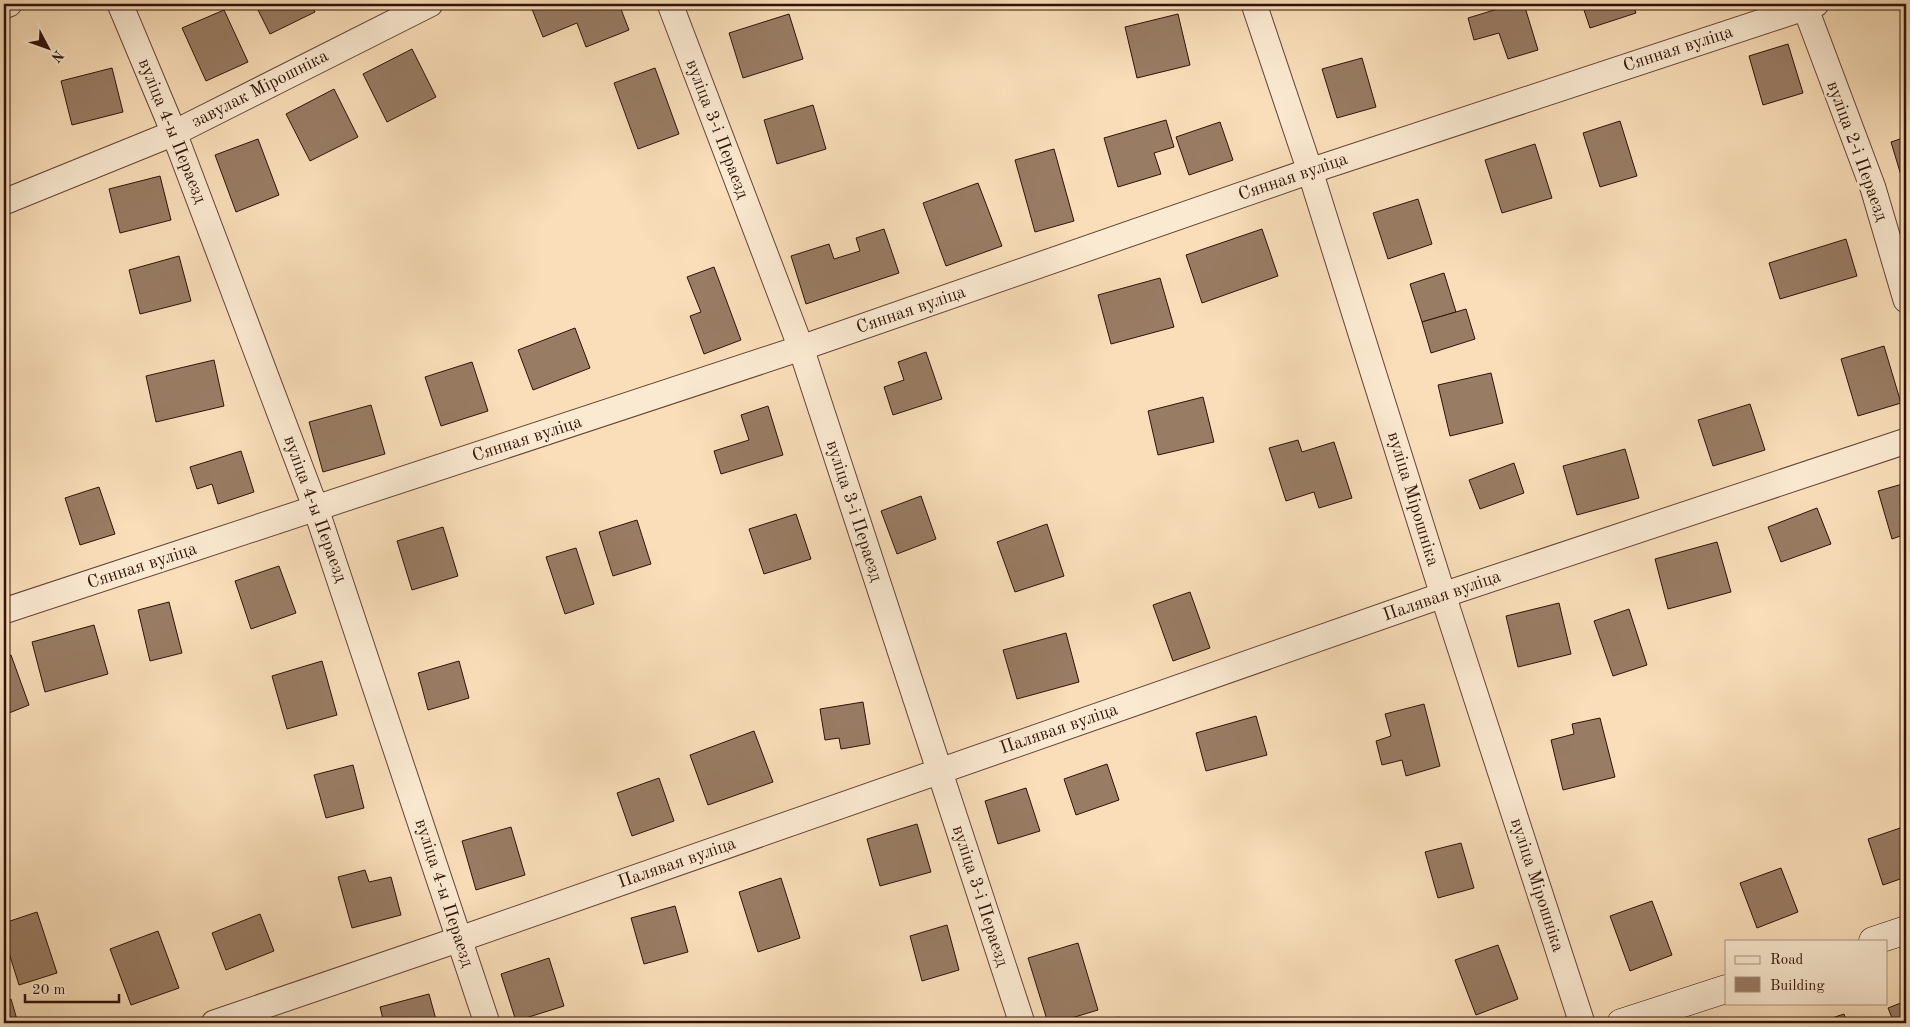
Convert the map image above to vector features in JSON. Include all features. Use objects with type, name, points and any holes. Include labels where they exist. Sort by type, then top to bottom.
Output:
[{"type":"main road","points":[[1876,940],[1906,930]]},
{"type":"main road","points":[[1621,1023],[1725,989]]},
{"type":"street","points":[[4,6],[9,4]]},
{"type":"street","name":"вуліца 4-ы Пераезд","points":[[120,4],[174,133],[316,509],[487,1023]]},
{"type":"street","name":"завулак Мірошніка","points":[[4,202],[174,133],[430,4]]},
{"type":"street","name":"вуліца 3-і Пераезд","points":[[670,4],[800,348],[1022,1023]]},
{"type":"street","name":"вуліца Мірошніка","points":[[1254,4],[1310,171],[1443,594],[1582,1023]]},
{"type":"street","name":"Сянная вуліца","points":[[4,611],[800,348],[1310,171],[1808,5]]},
{"type":"street","name":"вуліца 2-і Пераезд","points":[[1808,5],[1873,188],[1906,300]]},
{"type":"street","name":"Палявая вуліца","points":[[214,1023],[939,772],[1443,594],[1906,441]]},
{"type":"building","points":[[255,4],[311,4],[315,12],[270,34]]},
{"type":"building","points":[[530,4],[619,4],[629,30],[586,47],[577,23],[543,37]]},
{"type":"building","points":[[1514,4],[1524,4],[1538,50],[1508,59],[1499,33],[1474,40],[1468,18]]},
{"type":"building","points":[[1582,4],[1633,4],[1636,13],[1590,28]]},
{"type":"building","points":[[224,10],[248,62],[206,81],[182,28]]},
{"type":"building","points":[[789,14],[803,59],[743,78],[729,33]]},
{"type":"building","points":[[1178,14],[1190,65],[1137,78],[1125,27]]},
{"type":"building","points":[[1788,44],[1803,93],[1763,105],[1749,56]]},
{"type":"building","points":[[412,49],[436,97],[387,122],[363,74]]},
{"type":"building","points":[[1362,58],[1376,107],[1337,118],[1322,69]]},
{"type":"building","points":[[112,68],[123,112],[72,125],[61,81]]},
{"type":"building","points":[[655,68],[679,134],[638,149],[614,83]]},
{"type":"building","points":[[334,89],[358,137],[310,161],[286,114]]},
{"type":"building","points":[[813,105],[826,149],[777,164],[764,120]]},
{"type":"building","points":[[1166,120],[1174,147],[1154,153],[1161,174],[1118,187],[1104,138]]},
{"type":"building","points":[[1620,121],[1637,176],[1600,187],[1583,133]]},
{"type":"building","points":[[1220,122],[1233,160],[1189,175],[1176,137]]},
{"type":"building","points":[[1906,137],[1906,192],[1891,142]]},
{"type":"building","points":[[258,139],[279,195],[236,212],[215,155]]},
{"type":"building","points":[[1535,144],[1552,198],[1502,213],[1485,160]]},
{"type":"building","points":[[1054,149],[1074,221],[1035,232],[1015,160]]},
{"type":"building","points":[[160,176],[171,220],[120,233],[109,189]]},
{"type":"building","points":[[978,183],[1002,246],[946,266],[923,203]]},
{"type":"building","points":[[1418,199],[1432,244],[1388,259],[1373,213]]},
{"type":"building","points":[[884,229],[899,273],[806,304],[791,256],[829,244],[834,259],[860,251],[856,238]]},
{"type":"building","points":[[1262,229],[1278,276],[1202,303],[1186,255]]},
{"type":"building","points":[[1846,239],[1857,276],[1780,299],[1769,263]]},
{"type":"building","points":[[179,256],[191,301],[140,314],[129,270]]},
{"type":"building","points":[[714,267],[741,340],[704,354],[690,316],[701,312],[687,277]]},
{"type":"building","points":[[1444,273],[1456,312],[1422,322],[1410,284]]},
{"type":"building","points":[[1160,278],[1174,327],[1111,344],[1098,295]]},
{"type":"building","points":[[1466,309],[1475,339],[1431,353],[1422,322]]},
{"type":"building","points":[[575,328],[590,368],[533,390],[518,350]]},
{"type":"building","points":[[1884,346],[1901,403],[1858,416],[1841,359]]},
{"type":"building","points":[[926,352],[942,399],[893,415],[884,387],[904,380],[898,362]]},
{"type":"building","points":[[214,360],[224,406],[156,422],[146,376]]},
{"type":"building","points":[[472,362],[488,411],[441,426],[425,377]]},
{"type":"building","points":[[1491,373],[1503,423],[1450,436],[1438,385]]},
{"type":"building","points":[[1203,397],[1214,442],[1158,455],[1148,411]]},
{"type":"building","points":[[1750,404],[1765,450],[1713,466],[1698,420]]},
{"type":"building","points":[[371,405],[385,454],[323,472],[309,422]]},
{"type":"building","points":[[768,406],[783,455],[721,474],[714,451],[749,440],[741,415]]},
{"type":"building","points":[[1298,440],[1302,452],[1334,442],[1352,498],[1319,508],[1314,492],[1286,501],[1269,448]]},
{"type":"building","points":[[1625,449],[1639,498],[1577,515],[1563,466]]},
{"type":"building","points":[[241,451],[254,492],[218,504],[212,484],[197,489],[190,467]]},
{"type":"building","points":[[1514,463],[1524,493],[1480,509],[1469,480]]},
{"type":"building","points":[[1906,483],[1906,534],[1892,539],[1878,491]]},
{"type":"building","points":[[99,487],[115,534],[80,545],[65,498]]},
{"type":"building","points":[[921,496],[936,539],[897,554],[881,511]]},
{"type":"building","points":[[1817,508],[1831,544],[1781,562],[1768,527]]},
{"type":"building","points":[[796,514],[811,559],[764,574],[749,529]]},
{"type":"building","points":[[637,520],[651,564],[613,576],[599,532]]},
{"type":"building","points":[[1047,524],[1064,576],[1015,592],[997,542]]},
{"type":"building","points":[[443,527],[458,576],[412,590],[397,541]]},
{"type":"building","points":[[1717,542],[1731,592],[1668,609],[1655,559]]},
{"type":"building","points":[[576,548],[594,604],[565,614],[546,557]]},
{"type":"building","points":[[279,566],[296,613],[251,629],[235,581]]},
{"type":"building","points":[[1190,592],[1210,648],[1173,661],[1153,605]]},
{"type":"building","points":[[169,602],[182,653],[150,661],[138,610]]},
{"type":"building","points":[[1559,603],[1571,654],[1518,667],[1506,616]]},
{"type":"building","points":[[1629,609],[1647,665],[1613,676],[1594,621]]},
{"type":"building","points":[[94,625],[108,674],[45,692],[32,642]]},
{"type":"building","points":[[1066,633],[1079,682],[1017,699],[1003,650]]},
{"type":"building","points":[[11,655],[29,705],[4,715],[4,658]]},
{"type":"building","points":[[322,661],[337,715],[287,729],[272,676]]},
{"type":"building","points":[[459,661],[469,698],[428,710],[418,673]]},
{"type":"building","points":[[863,702],[870,744],[841,749],[839,738],[825,740],[820,709]]},
{"type":"building","points":[[1424,704],[1440,766],[1406,776],[1402,760],[1382,765],[1376,741],[1391,736],[1385,714]]},
{"type":"building","points":[[1256,716],[1267,755],[1206,771],[1196,733]]},
{"type":"building","points":[[1600,718],[1615,777],[1563,790],[1551,740],[1574,734],[1572,724]]},
{"type":"building","points":[[754,731],[773,782],[708,805],[690,755]]},
{"type":"building","points":[[1107,764],[1119,800],[1076,815],[1064,779]]},
{"type":"building","points":[[353,765],[364,808],[326,818],[314,775]]},
{"type":"building","points":[[659,778],[674,821],[632,836],[617,793]]},
{"type":"building","points":[[1026,788],[1040,831],[998,844],[985,801]]},
{"type":"building","points":[[917,824],[931,872],[880,886],[867,839]]},
{"type":"building","points":[[1906,826],[1906,877],[1883,885],[1868,839]]},
{"type":"building","points":[[511,827],[525,875],[476,890],[462,841]]},
{"type":"building","points":[[1461,843],[1474,888],[1438,898],[1425,852]]},
{"type":"building","points":[[1781,868],[1798,912],[1757,928],[1740,883]]},
{"type":"building","points":[[365,870],[369,882],[391,877],[401,915],[352,928],[338,877]]},
{"type":"building","points":[[781,878],[800,938],[758,952],[739,892]]},
{"type":"building","points":[[1652,901],[1672,955],[1630,971],[1610,916]]},
{"type":"building","points":[[675,906],[688,952],[644,964],[631,918]]},
{"type":"building","points":[[37,912],[57,973],[19,985],[4,937],[4,923]]},
{"type":"building","points":[[260,914],[274,951],[226,970],[212,933]]},
{"type":"building","points":[[947,925],[959,970],[922,981],[910,936]]},
{"type":"building","points":[[158,931],[179,988],[131,1005],[110,949]]},
{"type":"building","points":[[1078,943],[1098,1010],[1055,1023],[1048,1023],[1028,958]]},
{"type":"building","points":[[1498,945],[1518,999],[1476,1015],[1455,960]]},
{"type":"building","points":[[549,958],[564,1006],[516,1021],[501,974]]},
{"type":"building","points":[[429,994],[437,1023],[384,1023],[380,1007]]},
{"type":"building","points":[[11,999],[18,1023],[4,1023],[4,1001]]},
{"type":"building","points":[[1906,1001],[1906,1023],[1894,1023],[1888,1008]]},
{"type":"building","points":[[1844,1014],[1847,1023],[1817,1023]]},
{"type":"building","points":[[1119,1017],[1121,1023],[1100,1023]]}]
